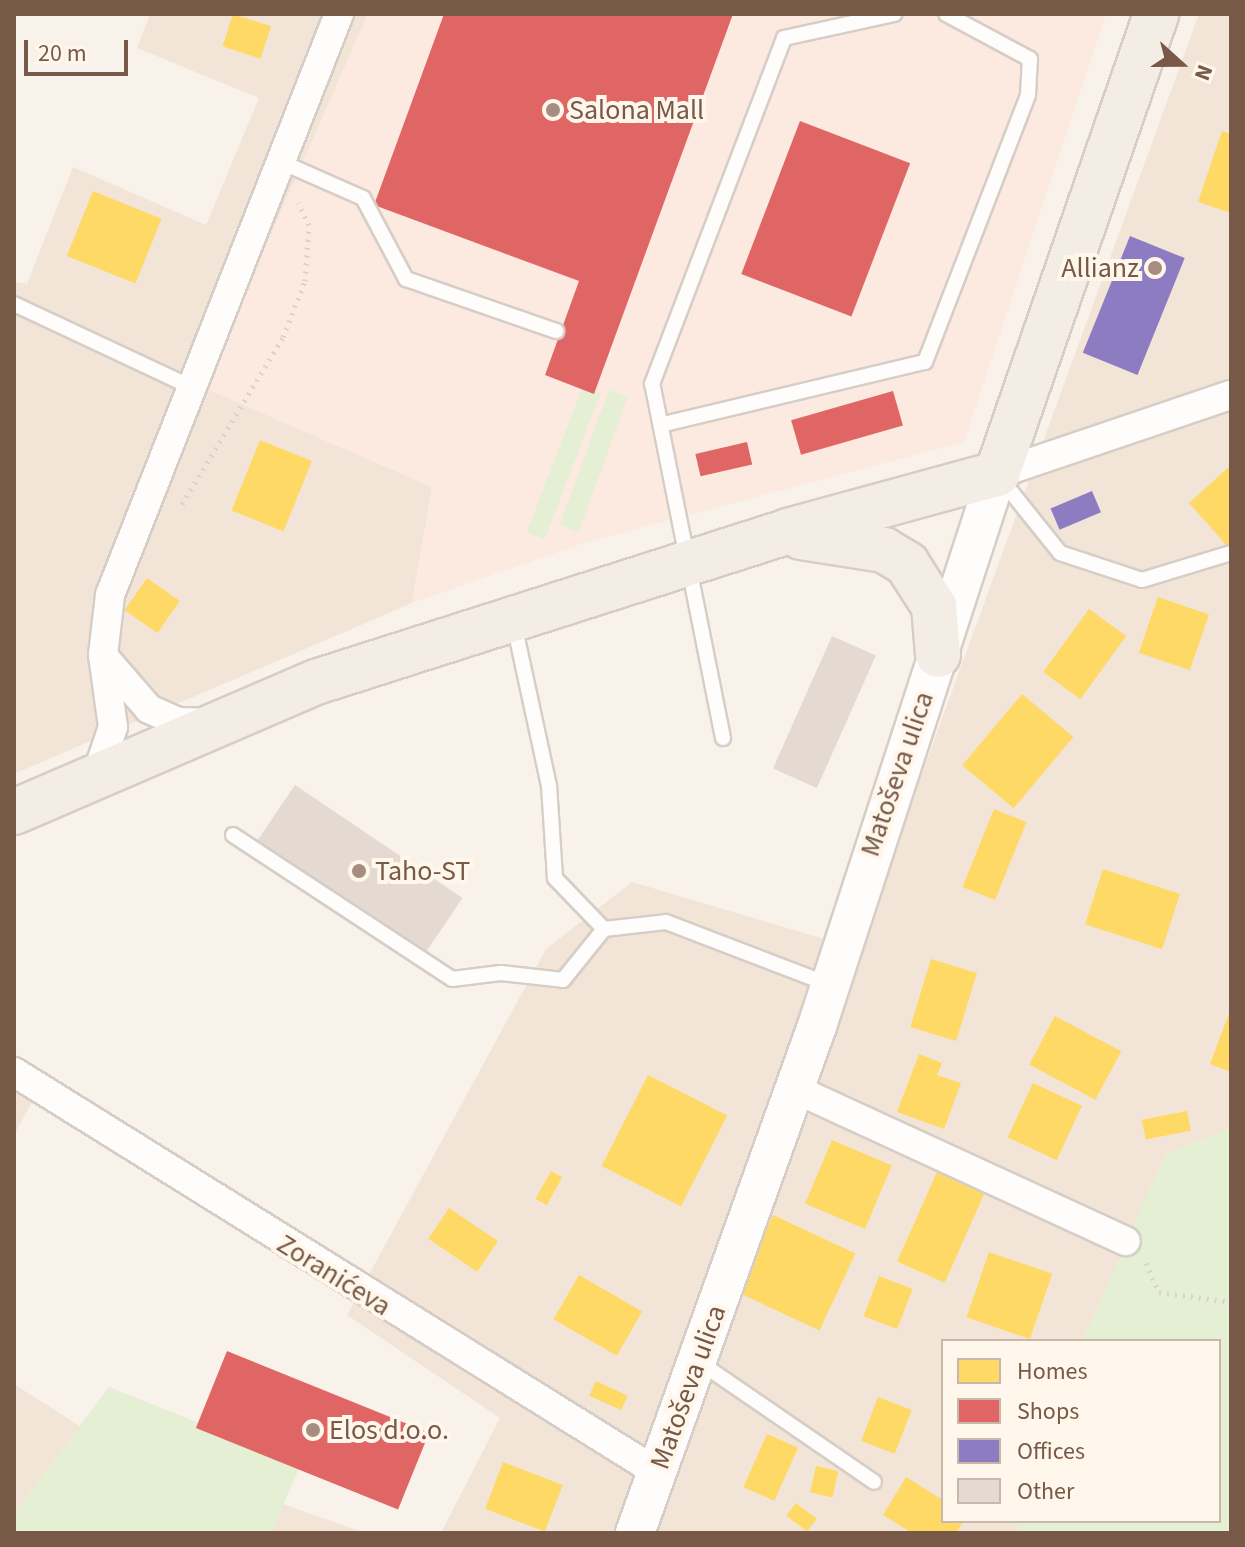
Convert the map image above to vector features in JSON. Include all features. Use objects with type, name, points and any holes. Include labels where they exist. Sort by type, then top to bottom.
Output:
[{"type":"main road","name":"Matoševa ulica","points":[[635,1533],[831,985],[997,474],[1156,14]]},
{"type":"main road","points":[[14,812],[316,682],[788,531],[997,474]]},
{"type":"main road","points":[[788,531],[815,542],[884,550],[907,564],[934,606],[938,655]]},
{"type":"street","points":[[96,777],[113,727],[103,655],[110,595],[189,386],[339,14]]},
{"type":"street","points":[[997,474],[1231,395]]},
{"type":"street","points":[[103,655],[149,709],[178,722],[220,724]]},
{"type":"street","name":"Zoranićeva","points":[[14,1072],[657,1472]]},
{"type":"street","points":[[795,1089],[1126,1241]]},
{"type":"lane","points":[[723,738],[685,563],[664,424],[652,384],[784,38],[894,14]]},
{"type":"lane","points":[[664,424],[925,362],[1028,95],[1030,59],[946,14]]},
{"type":"lane","points":[[279,161],[363,198],[406,279],[556,331]]},
{"type":"lane","points":[[14,304],[189,386]]},
{"type":"lane","points":[[997,474],[1060,553],[1074,558],[1142,580],[1231,553]]},
{"type":"lane","points":[[513,618],[549,786],[555,878],[604,929]]},
{"type":"lane","points":[[233,835],[452,979],[501,973],[563,980],[604,929],[666,922],[831,985]]},
{"type":"lane","points":[[699,1361],[874,1482]]},
{"type":"path","points":[[178,509],[283,337],[305,281],[309,225],[279,161]]},
{"type":"path","points":[[1126,1241],[1146,1253],[1145,1273],[1159,1292],[1231,1302]]},
{"type":"shaded area","points":[[150,14],[368,14],[204,387],[432,487],[412,603],[14,774],[14,282],[27,284],[73,167],[206,225],[259,98],[137,48]]},
{"type":"shaded area","points":[[368,14],[1106,14],[964,442],[587,542],[412,603],[432,487],[204,388]]},
{"type":"shaded area","points":[[1199,14],[1231,14],[1231,1533],[441,1533],[500,1418],[347,1315],[546,949],[632,882],[858,949]]},
{"type":"shaded area","points":[[14,1058],[48,1073],[14,1135]]},
{"type":"shaded area","points":[[14,1384],[81,1427],[14,1513]]},
{"type":"shaded area","points":[[283,1504],[365,1533],[271,1533]]},
{"type":"green space","points":[[583,386],[601,393],[544,539],[527,533]]},
{"type":"green space","points":[[609,390],[628,397],[579,532],[560,525]]},
{"type":"green space","points":[[1231,1127],[1231,1533],[1024,1533],[1012,1523],[1221,1523],[1221,1339],[1083,1339],[1165,1155]]},
{"type":"green space","points":[[109,1387],[301,1464],[271,1533],[14,1533],[14,1513]]},
{"type":"building: Homes","points":[[233,14],[271,26],[261,59],[222,46]]},
{"type":"building: Homes","points":[[1222,131],[1231,134],[1231,213],[1198,202]]},
{"type":"building: Homes","points":[[93,191],[162,219],[135,284],[67,256]]},
{"type":"building: Homes","points":[[260,440],[312,461],[283,531],[232,510]]},
{"type":"building: Homes","points":[[1231,465],[1231,546],[1229,548],[1189,503]]},
{"type":"building: Homes","points":[[147,578],[180,601],[157,633],[125,610]]},
{"type":"building: Homes","points":[[1158,597],[1209,615],[1190,670],[1139,653]]},
{"type":"building: Homes","points":[[1089,609],[1126,636],[1080,699],[1043,672]]},
{"type":"building: Homes","points":[[1022,694],[1073,737],[1014,808],[962,765]]},
{"type":"building: Homes","points":[[994,809],[1026,822],[995,900],[963,887]]},
{"type":"building: Homes","points":[[1103,869],[1180,894],[1162,949],[1085,924]]},
{"type":"building: Homes","points":[[931,959],[977,973],[956,1041],[910,1027]]},
{"type":"building: Homes","points":[[1231,1008],[1231,1072],[1210,1064]]},
{"type":"building: Homes","points":[[1055,1016],[1121,1051],[1095,1100],[1029,1065]]},
{"type":"building: Homes","points":[[919,1054],[942,1063],[937,1075],[961,1083],[944,1129],[897,1112]]},
{"type":"building: Homes","points":[[648,1075],[727,1115],[681,1206],[602,1166]]},
{"type":"building: Homes","points":[[1033,1083],[1082,1106],[1057,1160],[1008,1137]]},
{"type":"building: Homes","points":[[1187,1111],[1191,1131],[1146,1139],[1142,1120]]},
{"type":"building: Homes","points":[[832,1140],[892,1165],[865,1229],[805,1204]]},
{"type":"building: Homes","points":[[551,1171],[562,1177],[547,1205],[535,1199]]},
{"type":"building: Homes","points":[[937,1172],[985,1193],[945,1283],[897,1262]]},
{"type":"building: Homes","points":[[449,1208],[498,1241],[477,1272],[428,1239]]},
{"type":"building: Homes","points":[[773,1215],[855,1253],[820,1330],[737,1292]]},
{"type":"building: Homes","points":[[989,1252],[1052,1274],[1030,1339],[967,1317]]},
{"type":"building: Homes","points":[[579,1275],[642,1312],[617,1356],[554,1319]]},
{"type":"building: Homes","points":[[879,1276],[913,1289],[897,1329],[864,1316]]},
{"type":"building: Homes","points":[[596,1381],[628,1396],[621,1410],[589,1396]]},
{"type":"building: Homes","points":[[878,1397],[912,1410],[895,1454],[861,1441]]},
{"type":"building: Homes","points":[[767,1434],[798,1448],[774,1501],[743,1487]]},
{"type":"building: Homes","points":[[503,1462],[563,1485],[545,1532],[485,1509]]},
{"type":"building: Homes","points":[[816,1466],[838,1471],[832,1497],[810,1492]]},
{"type":"building: Homes","points":[[906,1477],[941,1499],[941,1523],[963,1523],[956,1533],[912,1533],[883,1515]]},
{"type":"building: Homes","points":[[796,1503],[817,1519],[807,1531],[786,1516]]},
{"type":"building: Shops","name":"Salona Mall","points":[[444,14],[733,14],[594,394],[545,375],[579,281],[374,205]]},
{"type":"building: Shops","points":[[800,121],[910,163],[851,316],[741,274]]},
{"type":"building: Shops","points":[[893,391],[903,426],[801,455],[791,420]]},
{"type":"building: Shops","points":[[747,442],[752,464],[701,476],[695,454]]},
{"type":"building: Shops","name":"Elos d.o.o.","points":[[227,1351],[429,1433],[398,1510],[196,1428]]},
{"type":"building: Offices","points":[[1130,236],[1185,258],[1138,375],[1083,353]]},
{"type":"building: Offices","points":[[1092,491],[1101,512],[1060,530],[1051,509]]},
{"type":"building: Other","points":[[832,636],[876,656],[817,788],[773,768]]},
{"type":"building: Other","name":"Taho-ST","points":[[295,785],[462,898],[423,957],[255,844]]},
{"type":"place","name":"Salona Mall","points":[[553,110]]},
{"type":"place","name":"Allianz","points":[[1155,268]]},
{"type":"place","name":"Taho-ST","points":[[359,871]]},
{"type":"place","name":"Elos d.o.o.","points":[[313,1430]]}]
